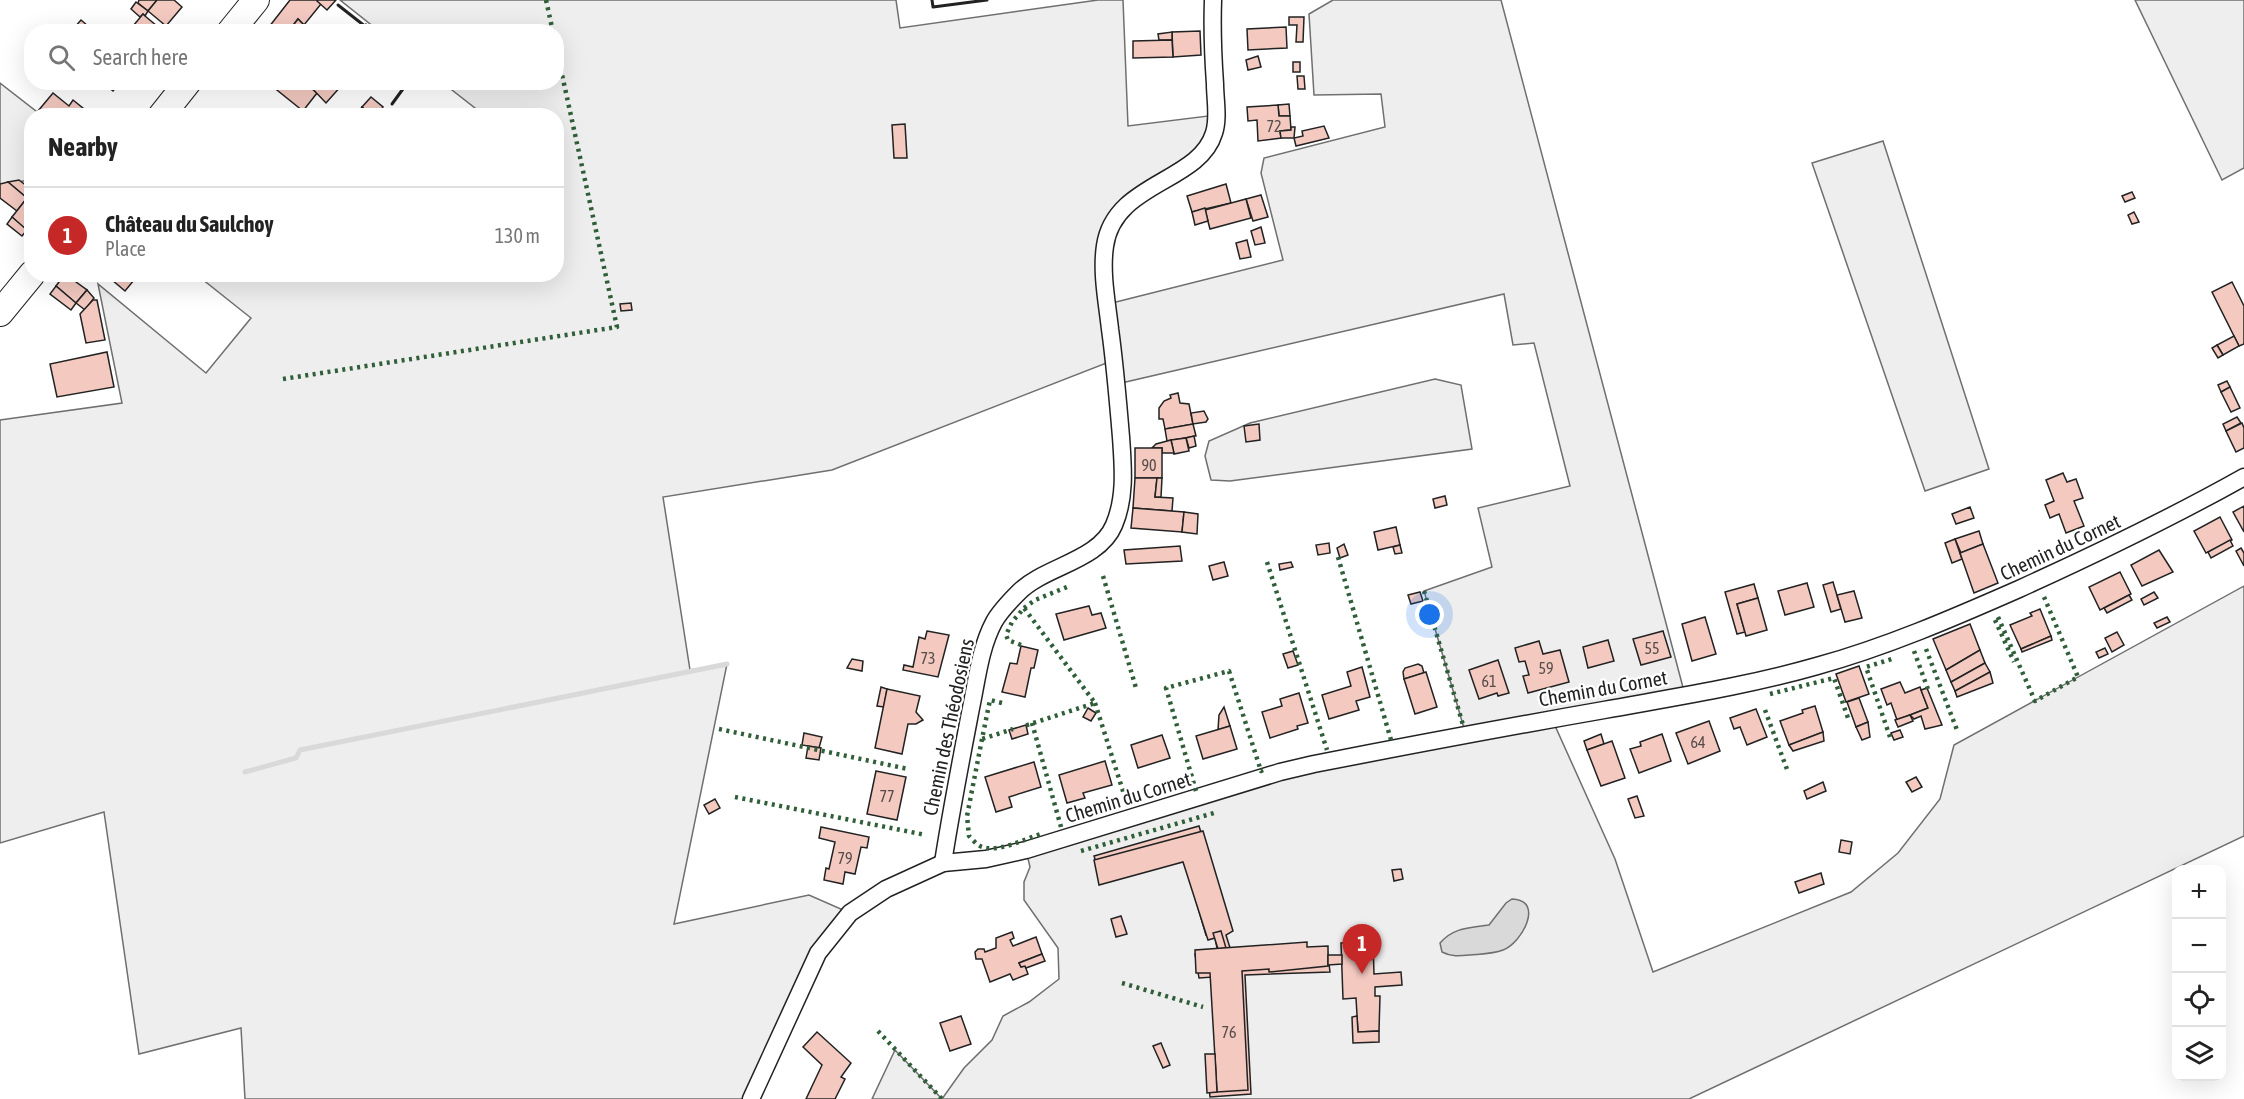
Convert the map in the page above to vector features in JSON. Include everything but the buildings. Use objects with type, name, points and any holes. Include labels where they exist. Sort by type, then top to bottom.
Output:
[{"type":"main road","points":[[236,24],[256,0]]},
{"type":"main road","points":[[167,108],[182,90]]},
{"type":"main road","points":[[0,313],[25,282]]},
{"type":"street","name":"Chemin des Théodosiens","points":[[943,863],[950,813],[980,668],[994,621],[1022,589],[1093,550],[1107,537],[1119,511],[1124,466],[1103,268],[1105,244],[1108,230],[1132,199],[1189,164],[1201,154],[1215,132],[1212,0]]},
{"type":"street","name":"Chemin du Cornet","points":[[943,863],[986,859],[1026,850],[1280,772],[1314,764],[1685,695],[1818,666],[1914,633],[1996,599],[2107,549],[2184,511],[2244,477]]},
{"type":"street","points":[[751,1099],[818,953],[834,931],[850,913],[886,889],[943,863]]},
{"type":"shaded area","points":[[340,0],[896,0],[900,28],[1098,0],[1123,0],[1128,126],[1216,115],[1215,132],[1109,230],[1108,304],[1283,260],[1261,173],[1264,158],[1385,127],[1381,94],[1314,95],[1309,14],[1333,0],[1501,0],[1685,695],[1552,719],[1615,859],[1653,972],[1851,892],[1898,853],[1940,799],[1954,745],[2244,586],[2244,836],[2183,865],[2172,865],[2172,870],[1689,1099],[942,1099],[964,1068],[992,1040],[1003,1016],[1029,1002],[1059,979],[1058,948],[1024,900],[1024,882],[1030,867],[1026,850],[1212,794],[1466,735],[1424,591],[1492,567],[1478,508],[1570,486],[1534,343],[1513,345],[1504,294],[1117,384],[1114,360],[832,470],[663,497],[690,670],[727,664],[674,924],[809,895],[850,913],[834,931],[751,1099],[245,1099],[241,1028],[139,1054],[104,812],[0,843],[0,420],[122,403],[98,284],[206,373],[251,318],[206,282],[564,282],[564,108],[475,108],[452,90],[564,90],[564,24],[370,24]]},
{"type":"shaded area","points":[[2135,0],[2244,0],[2244,168],[2222,180]]},
{"type":"shaded area","points":[[0,83],[32,108],[24,108],[24,181],[0,187]]},
{"type":"shaded area","points":[[1883,141],[1989,469],[1925,491],[1812,163]]},
{"type":"shaded area","points":[[1435,379],[1461,385],[1472,449],[1230,481],[1211,480],[1205,456],[1209,441],[1250,423]]},
{"type":"shaded area","points":[[1512,899],[1522,901],[1527,906],[1529,914],[1523,931],[1510,946],[1503,950],[1482,954],[1456,956],[1442,952],[1440,943],[1445,938],[1463,929],[1489,925],[1506,903]]},
{"type":"shaded area","points":[[895,1050],[942,1099],[872,1099]]},
{"type":"waterway","points":[[245,772],[296,758],[300,750],[727,664]]},
{"type":"hedge","points":[[546,0],[551,24]]},
{"type":"hedge","points":[[283,379],[617,327],[564,84]]},
{"type":"hedge","points":[[1338,557],[1391,740]]},
{"type":"hedge","points":[[1267,562],[1327,750]]},
{"type":"hedge","points":[[1103,576],[1136,688]]},
{"type":"hedge","points":[[1024,608],[1035,600],[1067,587]]},
{"type":"hedge","points":[[1424,591],[1463,725]]},
{"type":"hedge","points":[[1998,617],[2035,701],[2078,677],[2044,597]]},
{"type":"hedge","points":[[1021,645],[1008,640],[1006,635],[1012,622],[1024,608],[1095,703],[1024,726]]},
{"type":"hedge","points":[[1995,620],[2014,662]]},
{"type":"hedge","points":[[1926,649],[1957,730]]},
{"type":"hedge","points":[[1914,651],[1929,692]]},
{"type":"hedge","points":[[1890,737],[1866,667],[1895,658]]},
{"type":"hedge","points":[[1196,791],[1166,688],[1229,671],[1261,771],[1263,770]]},
{"type":"hedge","points":[[1770,694],[1834,678],[1848,718]]},
{"type":"hedge","points":[[1002,703],[990,700],[982,739],[1013,729]]},
{"type":"hedge","points":[[1095,703],[1129,810]]},
{"type":"hedge","points":[[1765,710],[1788,772]]},
{"type":"hedge","points":[[1032,723],[1061,827]]},
{"type":"hedge","points":[[719,729],[908,769]]},
{"type":"hedge","points":[[982,739],[967,816],[969,836],[980,846],[994,848],[1011,845],[1041,834]]},
{"type":"hedge","points":[[735,797],[926,835]]},
{"type":"hedge","points":[[1081,851],[1214,813]]},
{"type":"hedge","points":[[1122,983],[1203,1007]]},
{"type":"hedge","points":[[878,1031],[942,1099]]},
{"type":"wall","points":[[932,0],[933,7],[987,0]]},
{"type":"wall","points":[[338,5],[362,24]]},
{"type":"wall","points":[[392,104],[402,90]]},
{"type":"place","name":"Château du Saulchoy","points":[[1362,974]]}]
